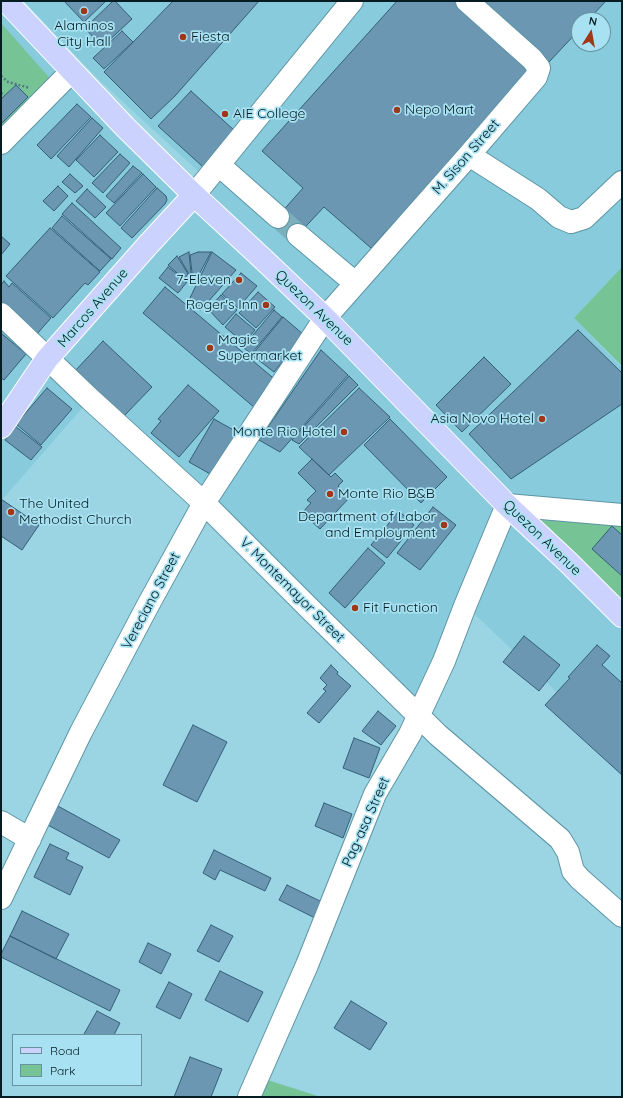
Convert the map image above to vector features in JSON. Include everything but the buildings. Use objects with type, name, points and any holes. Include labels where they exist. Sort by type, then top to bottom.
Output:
[{"type":"main road","name":"Quezon Avenue","points":[[6,1],[126,128],[194,196],[325,318],[507,505],[568,562],[622,616]]},
{"type":"main road","name":"Marcos Avenue","points":[[1,427],[47,359],[147,246],[194,196]]},
{"type":"street","points":[[194,196],[352,1]]},
{"type":"street","name":"M. Sison Street","points":[[325,318],[536,77],[539,68],[532,59],[467,1]]},
{"type":"street","points":[[1,143],[72,71]]},
{"type":"street","points":[[469,155],[538,199],[559,217],[571,222],[584,218],[622,182]]},
{"type":"street","points":[[219,165],[278,217]]},
{"type":"street","points":[[298,235],[355,284]]},
{"type":"street","name":"V. Montemayor Street","points":[[1,314],[47,359],[204,503],[438,735],[560,839],[568,852],[572,871],[622,916]]},
{"type":"street","name":"Vereciano Street","points":[[1,898],[81,732],[146,607],[204,503],[325,318]]},
{"type":"street","points":[[507,505],[622,515]]},
{"type":"street","name":"Pag-asa Street","points":[[249,1097],[307,965],[376,794],[410,734],[444,662],[465,606],[507,505]]},
{"type":"street","points":[[1,822],[30,839]]},
{"type":"path","points":[[1,76],[8,82],[36,89]]},
{"type":"path","points":[[1,93],[4,96]]},
{"type":"shaded area","points":[[1,1],[194,195],[352,1],[622,1],[622,267],[574,318],[622,368],[622,754],[466,606],[419,716],[90,399],[1,501]]},
{"type":"shaded area","points":[[24,1],[344,1],[199,172],[95,76]]},
{"type":"green space","points":[[1,23],[62,92],[1,152]]},
{"type":"green space","points":[[622,267],[622,366],[574,318]]},
{"type":"green space","points":[[532,520],[593,522],[622,526],[622,607]]},
{"type":"green space","points":[[258,1077],[321,1097],[249,1097]]},
{"type":"tunnel","points":[[278,217],[298,235]]},
{"type":"place","name":"Alaminos City Hall","points":[[84,11]]},
{"type":"place","name":"Fiesta","points":[[183,37]]},
{"type":"place","name":"Nepo Mart","points":[[397,110]]},
{"type":"place","name":"AIE College","points":[[225,114]]},
{"type":"place","name":"7-Eleven","points":[[239,280]]},
{"type":"place","name":"Roger's Inn","points":[[266,305]]},
{"type":"place","name":"Magic Supermarket","points":[[210,348]]},
{"type":"place","name":"Asia Novo Hotel","points":[[542,419]]},
{"type":"place","name":"Monte Rio Hotel","points":[[344,432]]},
{"type":"place","name":"Monte Rio B&B","points":[[330,494]]},
{"type":"place","name":"The United Methodist Church","points":[[11,512]]},
{"type":"place","name":"Department of Labor and Employment","points":[[444,525]]},
{"type":"place","name":"Fit Function","points":[[355,608]]}]
